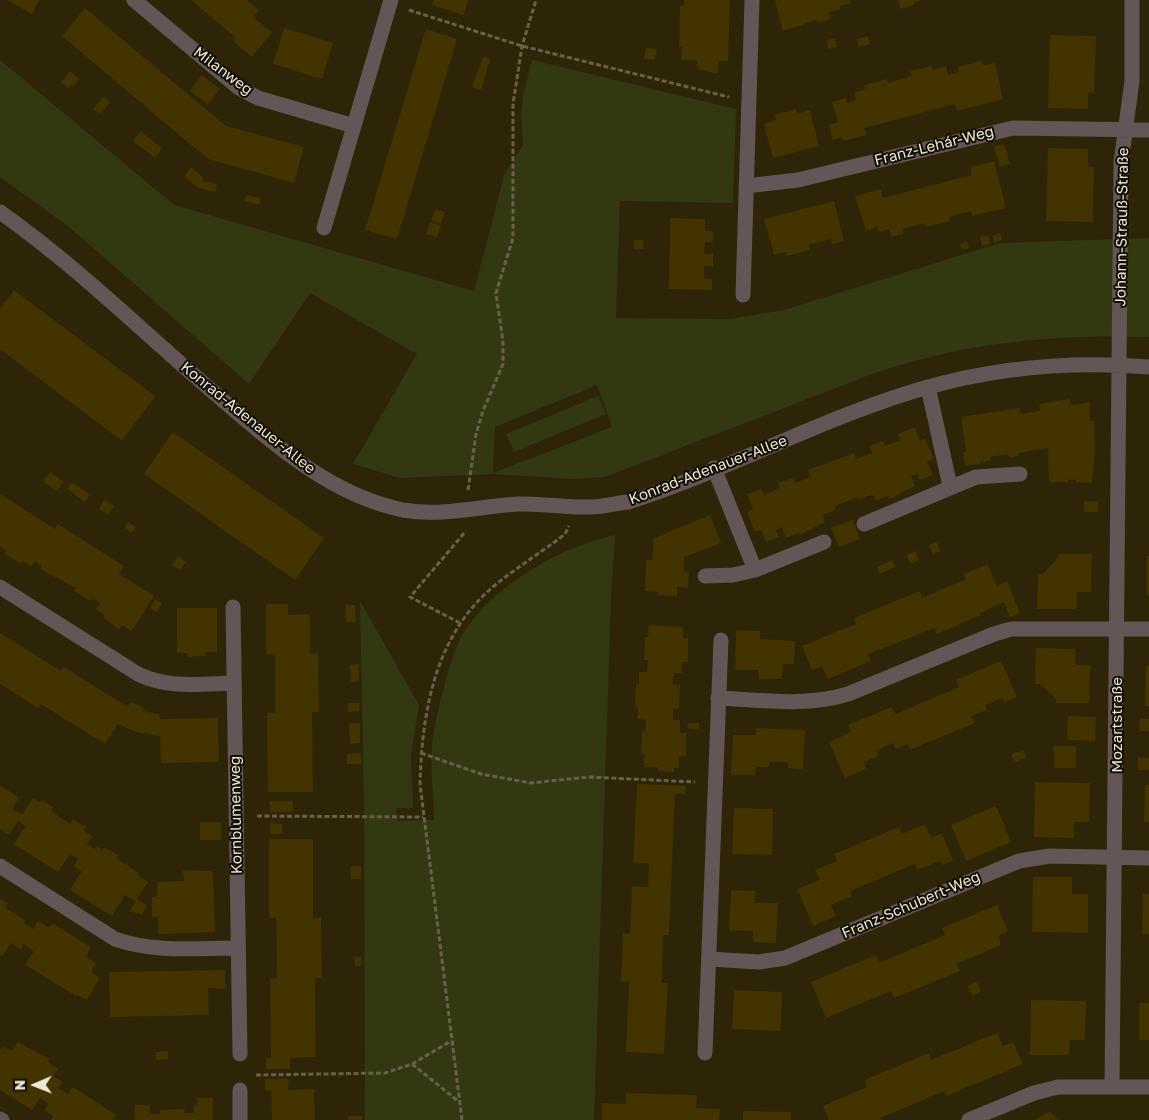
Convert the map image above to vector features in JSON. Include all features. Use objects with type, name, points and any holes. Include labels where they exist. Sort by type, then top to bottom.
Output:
[{"type":"street","name":"Milanweg","points":[[134,0],[239,88],[258,98],[354,126]]},
{"type":"street","points":[[743,295],[752,0]]},
{"type":"street","name":"Johann-Strauß-Straße","points":[[1120,365],[1121,162],[1132,81],[1132,0]]},
{"type":"street","points":[[324,228],[390,2]]},
{"type":"street","name":"Franz-Lehár-Weg","points":[[746,186],[798,180],[1013,128],[1149,130]]},
{"type":"street","name":"Konrad-Adenauer-Allee","points":[[0,212],[55,253],[218,397],[314,473],[350,492],[386,506],[424,512],[466,512],[500,505],[523,504],[578,507],[628,502],[861,410],[928,387],[970,377],[1066,365],[1149,367]]},
{"type":"street","name":"Mozartstraße","points":[[1112,1085],[1120,365]]},
{"type":"street","points":[[928,387],[950,486]]},
{"type":"street","points":[[714,468],[755,570]]},
{"type":"street","points":[[864,524],[950,486],[976,477],[1020,474]]},
{"type":"street","points":[[705,576],[755,570],[824,542]]},
{"type":"street","points":[[0,587],[138,674],[154,682],[170,684],[234,683]]},
{"type":"street","name":"Kornblumenweg","points":[[233,607],[240,1054]]},
{"type":"street","points":[[718,698],[806,702],[827,700],[848,694],[994,634],[1011,629],[1149,629]]},
{"type":"street","points":[[705,1053],[721,640]]},
{"type":"street","name":"Franz-Schubert-Weg","points":[[709,960],[759,962],[786,958],[1018,861],[1050,856],[1149,858]]},
{"type":"street","points":[[0,866],[115,939],[131,945],[149,948],[238,948]]},
{"type":"street","points":[[969,1120],[1043,1090],[1058,1087],[1112,1085],[1149,1087]]},
{"type":"street","points":[[240,1090],[240,1120]]},
{"type":"path","points":[[460,622],[410,597],[466,532],[471,458],[476,434],[483,411],[503,364],[503,342],[496,293],[513,238],[513,104],[522,46],[536,0]]},
{"type":"path","points":[[390,2],[522,46],[749,102]]},
{"type":"path","points":[[462,1120],[422,817],[420,753],[434,679],[442,654],[460,622],[493,587],[565,534],[578,507]]},
{"type":"path","points":[[420,753],[481,774],[531,783],[588,777],[714,783]]},
{"type":"path","points":[[236,816],[422,817]]},
{"type":"path","points":[[250,1075],[385,1073],[412,1064],[451,1041]]},
{"type":"path","points":[[412,1064],[459,1101]]},
{"type":"green space","points":[[0,60],[174,205],[474,291],[505,172],[523,146],[521,116],[523,94],[532,60],[736,109],[733,203],[620,201],[616,318],[729,319],[784,310],[1000,243],[1149,238],[1149,337],[1079,337],[1013,342],[947,353],[914,361],[880,371],[605,477],[574,479],[493,474],[400,478],[353,464],[417,354],[310,293],[249,384],[69,227],[0,177]],"holes":[[[597,385],[612,427],[493,473],[495,427]]]},
{"type":"green space","points":[[598,396],[606,414],[514,452],[506,434]]},
{"type":"green space","points":[[615,535],[611,599],[594,1120],[365,1120],[364,802],[360,601],[419,705],[411,755],[413,808],[396,808],[397,821],[434,820],[433,736],[444,685],[461,637],[490,602],[528,572],[572,549]]},
{"type":"building","points":[[7,0],[39,0],[32,14]]},
{"type":"building","points":[[191,0],[247,0],[259,10],[253,17],[272,32],[252,57],[233,41],[236,38]]},
{"type":"building","points":[[434,0],[468,0],[463,15],[432,5]]},
{"type":"building","points":[[684,0],[730,0],[728,61],[718,61],[718,74],[697,69],[698,61],[681,60],[682,47],[679,47],[680,6],[684,6]]},
{"type":"building","points":[[775,0],[850,0],[851,3],[840,6],[841,9],[829,12],[830,19],[818,23],[817,20],[783,31]]},
{"type":"building","points":[[898,0],[921,1],[914,2],[914,5],[900,9]]},
{"type":"building","points":[[85,8],[226,126],[304,147],[294,183],[208,159],[178,134],[62,36]]},
{"type":"building","points":[[284,28],[333,43],[322,79],[273,64]]},
{"type":"building","points":[[426,29],[457,39],[397,239],[365,230]]},
{"type":"building","points":[[1050,35],[1096,36],[1094,93],[1088,92],[1088,109],[1048,108]]},
{"type":"building","points":[[868,36],[870,44],[858,47],[857,39]]},
{"type":"building","points":[[835,38],[837,47],[828,49],[826,40]]},
{"type":"building","points":[[646,48],[657,49],[655,60],[644,59]]},
{"type":"building","points":[[483,57],[490,59],[481,90],[472,87]]},
{"type":"building","points":[[981,61],[983,66],[995,63],[1003,99],[957,111],[955,104],[864,128],[866,135],[843,141],[842,137],[833,140],[829,125],[838,122],[832,102],[846,98],[847,103],[856,100],[854,93],[866,89],[865,85],[887,79],[888,83],[912,76],[910,71],[932,66],[932,70],[946,66],[948,75],[959,72],[957,67]]},
{"type":"building","points":[[70,71],[79,79],[73,87],[71,85],[68,88],[61,82]]},
{"type":"building","points":[[202,75],[220,89],[208,105],[190,91]]},
{"type":"building","points":[[103,97],[110,102],[101,114],[93,109]]},
{"type":"building","points":[[796,109],[797,114],[810,110],[819,146],[773,158],[764,124],[776,120],[774,115]]},
{"type":"building","points":[[140,131],[162,148],[155,158],[133,141]]},
{"type":"building","points":[[1004,144],[1010,164],[1000,167],[994,147]]},
{"type":"building","points":[[1048,148],[1088,149],[1088,167],[1094,167],[1093,222],[1046,221]]},
{"type":"building","points":[[994,161],[1006,208],[972,216],[971,211],[949,217],[950,221],[926,227],[925,223],[902,229],[903,234],[891,237],[889,229],[879,232],[877,227],[866,231],[855,196],[881,189],[883,198],[972,175],[970,167]]},
{"type":"building","points":[[191,167],[203,177],[202,181],[217,184],[215,192],[199,188],[184,177]]},
{"type":"building","points":[[246,195],[261,198],[259,205],[244,201]]},
{"type":"building","points":[[834,201],[844,241],[832,244],[831,239],[808,245],[810,250],[787,256],[786,252],[774,255],[764,219]]},
{"type":"building","points":[[435,209],[445,212],[441,224],[431,221]]},
{"type":"building","points":[[670,218],[705,219],[705,231],[713,231],[713,243],[705,242],[704,254],[713,254],[713,266],[704,266],[704,278],[712,279],[712,290],[669,289]]},
{"type":"building","points":[[430,222],[441,226],[437,237],[426,234]]},
{"type":"building","points":[[1000,233],[1002,240],[994,242],[992,235]]},
{"type":"building","points":[[988,235],[990,244],[982,246],[980,237]]},
{"type":"building","points":[[634,240],[643,240],[643,249],[634,249]]},
{"type":"building","points":[[967,242],[969,248],[963,250],[960,244]]},
{"type":"building","points":[[14,290],[155,396],[122,441],[0,349],[0,309]]},
{"type":"building","points":[[1070,399],[1071,405],[1090,402],[1090,421],[1094,421],[1095,449],[1092,483],[1076,482],[1076,479],[1068,479],[1068,482],[1049,482],[1048,448],[1018,453],[1019,456],[1009,458],[1008,454],[990,457],[991,460],[980,462],[980,464],[965,466],[963,452],[966,452],[961,417],[1020,408],[1021,414],[1040,411],[1039,404]]},
{"type":"building","points":[[915,427],[920,441],[925,438],[934,459],[927,461],[933,475],[920,480],[918,474],[911,476],[915,486],[890,499],[888,496],[876,501],[873,494],[859,500],[858,497],[835,506],[836,510],[822,515],[825,522],[800,535],[799,533],[786,538],[781,527],[776,530],[779,537],[766,542],[761,530],[755,532],[747,512],[753,510],[747,494],[761,489],[764,495],[780,488],[778,483],[793,478],[795,483],[810,477],[808,470],[854,453],[856,459],[872,453],[869,446],[883,441],[885,446],[901,440],[898,434]]},
{"type":"building","points":[[173,432],[324,538],[295,580],[144,474]]},
{"type":"building","points":[[50,472],[64,482],[56,491],[43,481]]},
{"type":"building","points":[[72,482],[90,495],[85,502],[67,489]]},
{"type":"building","points":[[0,494],[55,529],[58,524],[124,566],[119,574],[154,596],[132,631],[122,625],[119,629],[103,618],[105,615],[96,609],[100,603],[92,598],[90,601],[74,591],[76,588],[40,569],[42,566],[35,561],[31,566],[23,561],[21,564],[5,554],[7,551],[0,546]]},
{"type":"building","points":[[104,500],[114,506],[108,515],[99,509]]},
{"type":"building","points":[[1084,501],[1098,502],[1098,512],[1084,512]]},
{"type":"building","points":[[710,515],[721,543],[684,557],[684,572],[689,572],[688,588],[677,587],[677,596],[658,595],[658,592],[645,591],[646,560],[652,560],[654,538]]},
{"type":"building","points":[[853,520],[860,539],[839,547],[831,528]]},
{"type":"building","points":[[128,522],[136,527],[132,533],[125,528]]},
{"type":"building","points":[[937,542],[940,551],[933,554],[929,546]]},
{"type":"building","points":[[915,551],[919,560],[910,564],[906,555]]},
{"type":"building","points":[[1058,554],[1092,554],[1091,592],[1077,592],[1077,609],[1037,609],[1038,573],[1043,574],[1058,558]]},
{"type":"building","points":[[178,556],[186,562],[180,570],[172,565]]},
{"type":"building","points":[[1147,556],[1149,556],[1149,595],[1147,595]]},
{"type":"building","points":[[892,560],[895,567],[880,574],[877,567]]},
{"type":"building","points":[[988,564],[997,586],[1007,581],[1020,613],[1010,617],[1004,602],[980,613],[981,615],[937,634],[935,628],[868,654],[871,661],[828,679],[822,666],[812,670],[802,646],[856,624],[854,618],[920,591],[922,598],[966,579],[964,574]]},
{"type":"building","points":[[155,599],[162,603],[157,612],[150,608]]},
{"type":"building","points":[[266,604],[288,604],[288,615],[310,614],[310,654],[318,653],[319,712],[312,712],[313,792],[268,792],[267,713],[275,713],[275,654],[266,654]]},
{"type":"building","points":[[345,605],[355,605],[356,622],[346,622]]},
{"type":"building","points":[[177,608],[217,608],[217,652],[205,652],[206,656],[187,657],[187,653],[177,653]]},
{"type":"building","points":[[649,625],[683,627],[683,638],[688,638],[688,662],[682,662],[682,673],[674,673],[673,685],[680,685],[679,709],[673,709],[673,720],[680,720],[680,733],[686,733],[686,756],[679,756],[679,768],[674,768],[674,772],[658,771],[658,767],[644,767],[644,754],[641,754],[642,731],[645,731],[646,719],[638,719],[638,707],[635,707],[636,684],[639,684],[639,672],[647,672],[648,660],[644,660],[645,637],[648,637]]},
{"type":"building","points":[[736,630],[760,631],[760,639],[795,641],[794,664],[783,664],[782,679],[759,679],[759,670],[735,670]]},
{"type":"building","points":[[0,633],[61,671],[64,667],[128,707],[131,702],[144,708],[143,711],[159,714],[160,719],[218,718],[219,762],[161,763],[160,736],[136,732],[118,724],[105,744],[41,704],[38,708],[0,684]]},
{"type":"building","points":[[1036,648],[1075,649],[1075,665],[1090,665],[1089,703],[1056,703],[1056,699],[1040,684],[1035,684]]},
{"type":"building","points":[[1001,661],[1017,697],[1004,702],[1002,698],[985,705],[987,710],[971,716],[975,723],[910,750],[908,744],[896,749],[893,743],[876,751],[879,756],[864,762],[866,769],[845,778],[829,742],[851,732],[848,725],[892,707],[895,714],[959,687],[956,680]]},
{"type":"building","points":[[359,664],[359,681],[351,682],[350,665]]},
{"type":"building","points":[[1146,666],[1149,666],[1149,706],[1145,706]]},
{"type":"building","points":[[348,703],[359,703],[360,711],[348,712]]},
{"type":"building","points":[[1068,716],[1096,717],[1095,741],[1067,740]]},
{"type":"building","points":[[1140,718],[1149,719],[1149,731],[1139,731]]},
{"type":"building","points":[[349,723],[360,723],[360,743],[350,744]]},
{"type":"building","points":[[688,723],[699,723],[699,729],[687,728]]},
{"type":"building","points":[[756,728],[805,730],[803,769],[788,768],[788,762],[769,762],[769,767],[755,767],[755,775],[731,775],[733,735],[756,735]]},
{"type":"building","points":[[1054,746],[1076,746],[1076,768],[1054,768]]},
{"type":"building","points":[[1024,750],[1026,758],[1015,762],[1011,754]]},
{"type":"building","points":[[361,753],[361,764],[347,764],[347,754]]},
{"type":"building","points":[[1138,757],[1149,758],[1149,770],[1138,770]]},
{"type":"building","points":[[1035,782],[1090,783],[1089,822],[1074,822],[1074,838],[1034,837]]},
{"type":"building","points":[[637,784],[686,786],[685,794],[675,794],[669,935],[663,935],[662,983],[668,983],[664,1054],[626,1052],[629,982],[621,981],[623,933],[630,934],[632,886],[648,887],[649,863],[633,863]]},
{"type":"building","points":[[0,785],[19,798],[12,809],[22,815],[33,798],[40,802],[42,800],[53,807],[51,811],[70,824],[73,819],[86,827],[84,831],[93,836],[87,844],[95,849],[97,846],[102,850],[104,847],[118,855],[116,858],[139,873],[138,875],[148,882],[137,899],[147,905],[142,915],[130,911],[136,901],[125,895],[112,916],[70,890],[82,871],[74,866],[78,859],[70,854],[58,872],[14,844],[26,826],[18,821],[9,835],[0,829]]},
{"type":"building","points":[[1145,785],[1149,785],[1149,822],[1144,822]]},
{"type":"building","points":[[270,801],[293,801],[293,812],[270,812]]},
{"type":"building","points":[[996,806],[1011,842],[966,861],[951,825]]},
{"type":"building","points":[[734,808],[773,809],[772,855],[732,854]]},
{"type":"building","points":[[200,822],[221,822],[221,840],[200,840]]},
{"type":"building","points":[[270,823],[282,824],[283,834],[270,834]]},
{"type":"building","points":[[925,824],[931,838],[942,833],[953,861],[942,865],[940,861],[917,870],[915,864],[850,891],[852,896],[831,905],[836,916],[813,926],[797,889],[820,880],[815,870],[837,861],[834,854],[899,827],[902,834]]},
{"type":"building","points":[[269,839],[313,839],[313,918],[321,918],[322,978],[315,978],[316,1057],[290,1058],[290,1069],[266,1069],[266,1058],[271,1058],[270,979],[277,978],[276,918],[269,918]]},
{"type":"building","points":[[351,866],[361,866],[361,879],[351,879]]},
{"type":"building","points":[[183,870],[213,871],[215,932],[158,934],[158,917],[152,917],[152,897],[157,897],[157,882],[184,881]]},
{"type":"building","points":[[1033,877],[1072,877],[1072,894],[1088,894],[1088,933],[1032,932]]},
{"type":"building","points":[[731,890],[755,891],[754,903],[778,903],[776,943],[753,942],[753,931],[729,930]]},
{"type":"building","points":[[1143,894],[1149,894],[1149,934],[1142,934]]},
{"type":"building","points":[[0,898],[7,903],[5,908],[25,920],[24,923],[33,929],[38,921],[49,927],[52,923],[91,947],[86,957],[96,963],[91,972],[100,978],[87,1000],[76,996],[25,965],[34,951],[24,944],[21,950],[11,943],[2,957],[0,955]]},
{"type":"building","points":[[997,905],[1008,931],[998,936],[1001,945],[956,964],[960,971],[894,998],[891,991],[826,1018],[811,982],[876,955],[879,963],[945,935],[942,928]]},
{"type":"building","points":[[354,957],[361,957],[361,966],[355,966]]},
{"type":"building","points":[[225,970],[225,989],[208,988],[209,1015],[110,1017],[109,972]]},
{"type":"building","points":[[977,982],[981,992],[972,996],[968,986]]},
{"type":"building","points":[[734,990],[782,992],[781,1031],[732,1029]]},
{"type":"building","points":[[1031,1000],[1086,1001],[1085,1040],[1070,1040],[1069,1055],[1030,1055]]},
{"type":"building","points":[[1139,1003],[1149,1003],[1149,1040],[1139,1040]]},
{"type":"building","points":[[997,1033],[1003,1046],[1013,1042],[1023,1064],[946,1096],[945,1091],[880,1118],[881,1120],[829,1120],[823,1106],[867,1087],[865,1080],[929,1053],[931,1060]]},
{"type":"building","points":[[18,1042],[49,1059],[48,1062],[58,1069],[53,1076],[63,1082],[58,1088],[68,1094],[73,1087],[116,1115],[112,1120],[51,1120],[53,1116],[44,1110],[49,1104],[40,1098],[32,1110],[0,1090],[0,1050],[3,1046],[12,1051]]},
{"type":"building","points":[[168,1051],[168,1059],[156,1060],[155,1052]]},
{"type":"building","points":[[265,1079],[289,1079],[288,1090],[314,1089],[315,1120],[272,1120],[271,1090],[265,1090]]},
{"type":"building","points":[[626,1093],[697,1095],[696,1108],[720,1109],[719,1120],[602,1120],[602,1103],[626,1104]]},
{"type":"building","points":[[197,1098],[213,1098],[213,1120],[135,1120],[135,1105],[150,1105],[150,1114],[160,1114],[160,1110],[185,1109],[185,1113],[194,1113],[194,1106],[198,1106]]},
{"type":"building","points":[[743,1111],[791,1112],[791,1120],[743,1120]]},
{"type":"building","points":[[1050,1111],[1058,1120],[1034,1120]]},
{"type":"building","points":[[348,1116],[362,1116],[362,1120],[348,1120]]}]
